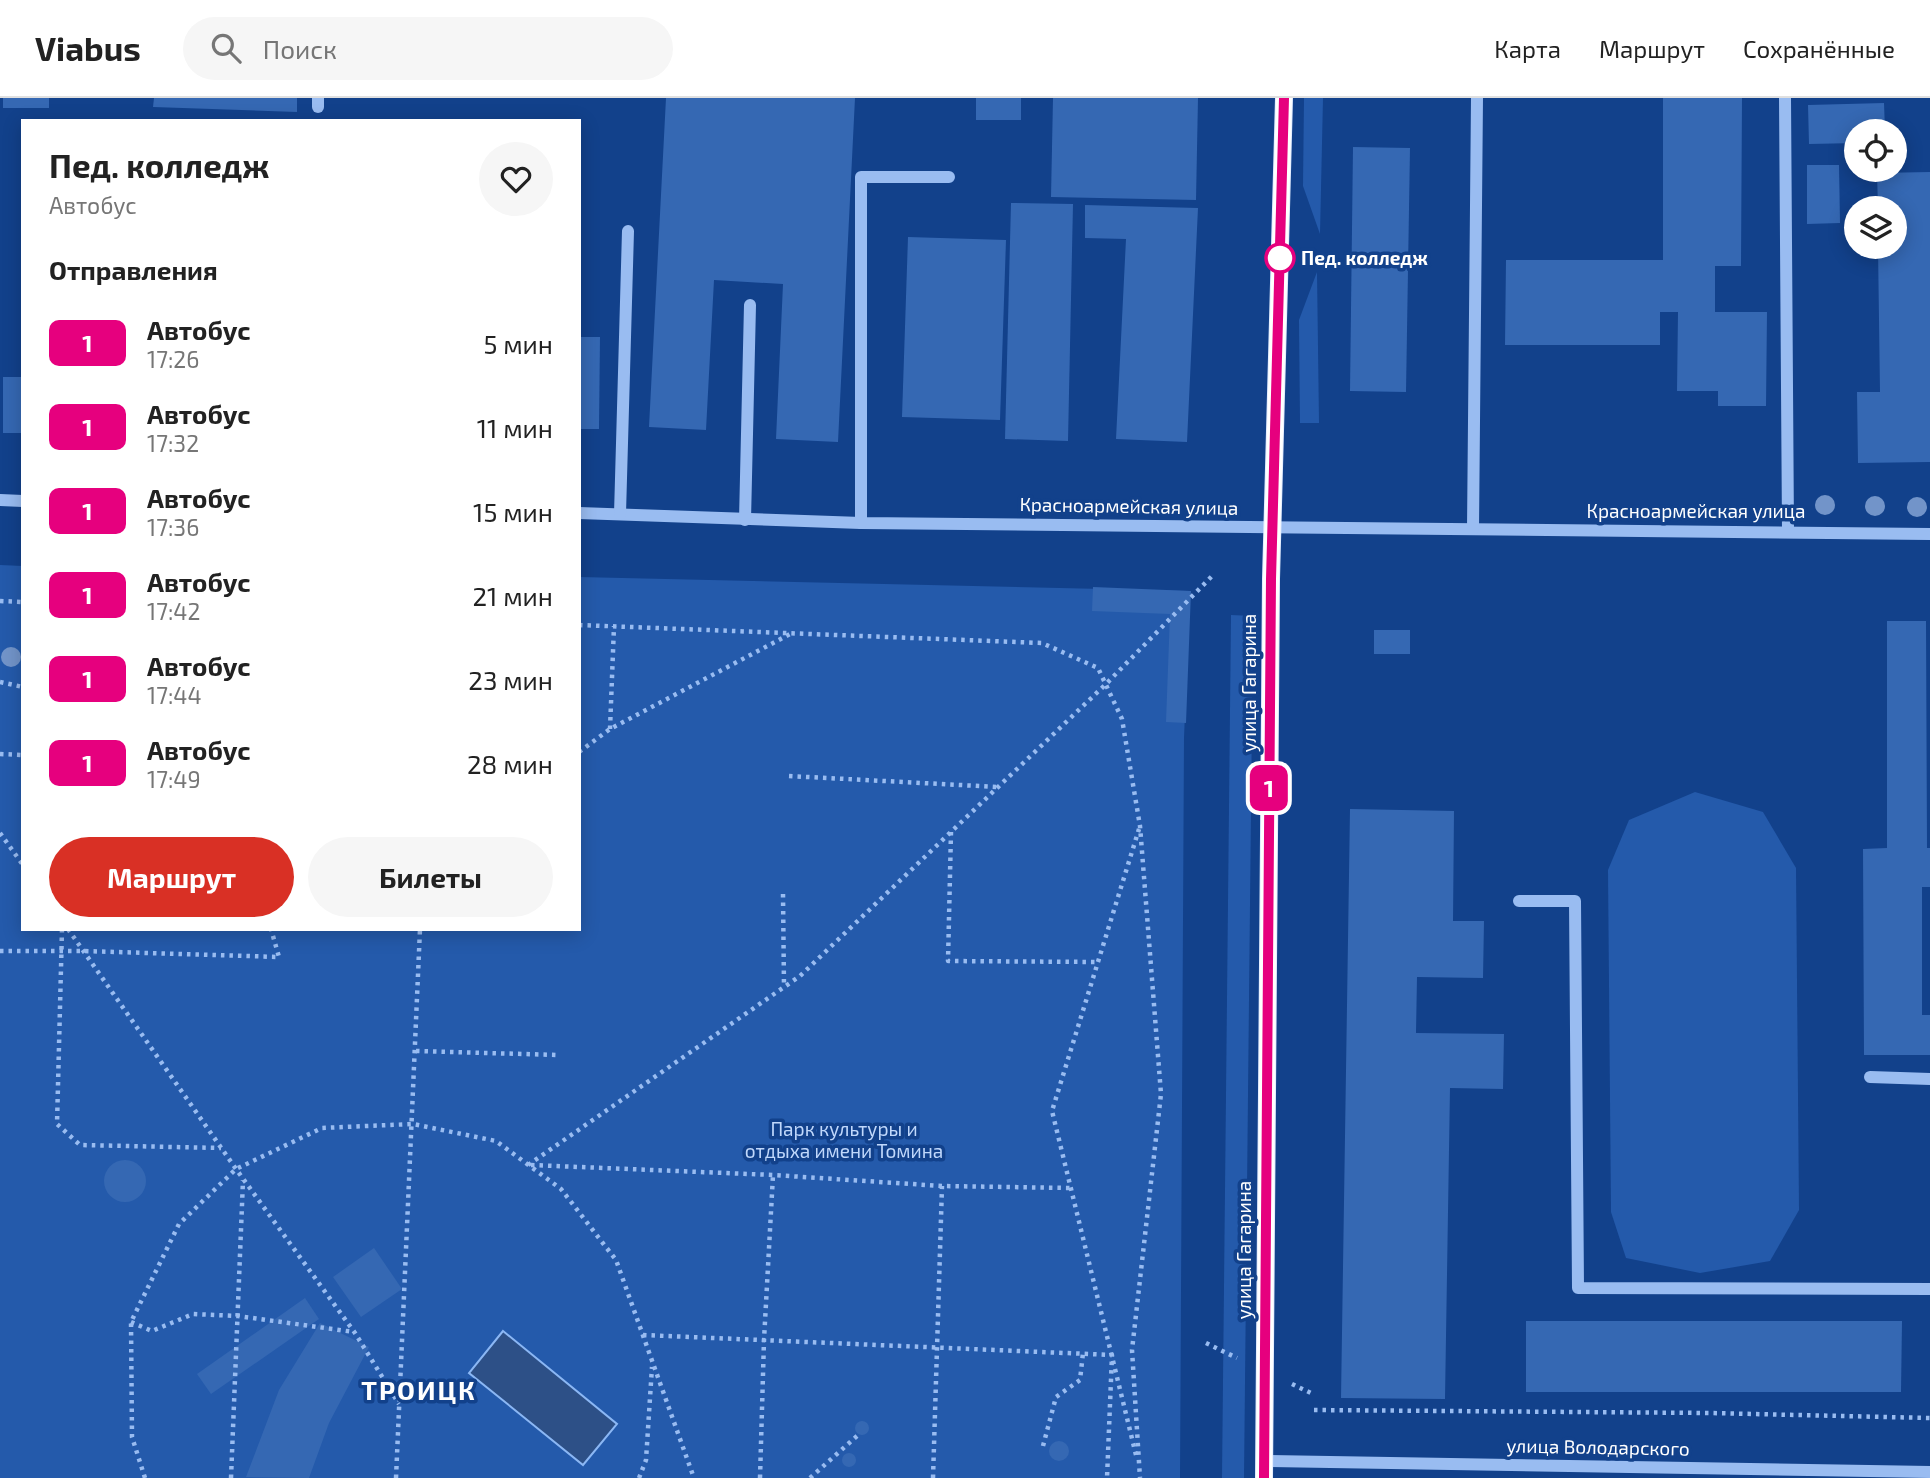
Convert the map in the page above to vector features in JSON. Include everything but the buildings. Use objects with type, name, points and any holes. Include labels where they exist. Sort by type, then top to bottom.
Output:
[{"type":"main road","name":"улица Гагарина","points":[[1264,1470],[1273,527],[1284,98]]},
{"type":"street","points":[[1473,529],[1477,98]]},
{"type":"street","points":[[1785,98],[1788,531]]},
{"type":"street","points":[[861,523],[861,177],[949,177]]},
{"type":"street","points":[[620,514],[628,231]]},
{"type":"street","points":[[745,520],[750,305]]},
{"type":"street","points":[[0,500],[21,501]]},
{"type":"street","name":"Красноармейская улица","points":[[581,513],[861,523],[1930,534]]},
{"type":"street","points":[[1519,901],[1574,901],[1578,1288],[1930,1289]]},
{"type":"street","points":[[1870,1077],[1930,1079]]},
{"type":"street","name":"улица Володарского","points":[[1264,1470],[1930,1472]]},
{"type":"path","points":[[528,1165],[800,976],[1106,684],[1213,574]]},
{"type":"path","points":[[0,601],[21,602]]},
{"type":"path","points":[[581,625],[1042,643],[1098,668],[1122,719],[1140,826],[1161,1094],[1132,1350],[1140,1478]]},
{"type":"path","points":[[610,729],[614,626]]},
{"type":"path","points":[[581,751],[610,729],[793,633]]},
{"type":"path","points":[[0,682],[21,687]]},
{"type":"path","points":[[0,754],[21,755]]},
{"type":"path","points":[[789,776],[998,787]]},
{"type":"path","points":[[1139,1466],[1052,1111],[1140,826]]},
{"type":"path","points":[[951,832],[948,961],[1097,962]]},
{"type":"path","points":[[0,833],[21,862]]},
{"type":"path","points":[[783,894],[784,987]]},
{"type":"path","points":[[62,931],[57,1124],[80,1146],[221,1148]]},
{"type":"path","points":[[69,931],[243,1179],[355,1333],[399,1404]]},
{"type":"path","points":[[0,951],[279,957],[272,931]]},
{"type":"path","points":[[396,1478],[420,931]]},
{"type":"path","points":[[416,1051],[559,1055]]},
{"type":"path","points":[[145,1478],[132,1437],[131,1322],[179,1224],[236,1169],[322,1128],[413,1124],[496,1141],[561,1189],[616,1260],[694,1478]]},
{"type":"path","points":[[528,1165],[773,1175],[942,1186],[1072,1188]]},
{"type":"path","points":[[760,1478],[773,1175]]},
{"type":"path","points":[[231,1478],[243,1179]]},
{"type":"path","points":[[933,1478],[942,1186]]},
{"type":"path","points":[[131,1322],[152,1331],[192,1314],[238,1316],[355,1333]]},
{"type":"path","points":[[643,1335],[1112,1355]]},
{"type":"path","points":[[1043,1446],[1056,1397],[1080,1380],[1083,1353]]},
{"type":"path","points":[[1107,1478],[1112,1355]]},
{"type":"path","points":[[639,1478],[646,1460],[652,1363]]},
{"type":"path","points":[[1314,1410],[1930,1418]]},
{"type":"path","points":[[810,1478],[857,1436]]},
{"type":"green space","points":[[1304,98],[1323,98],[1320,234],[1303,186]]},
{"type":"green space","points":[[1317,272],[1319,423],[1300,423],[1299,320]]},
{"type":"green space","name":"Парк культуры и отдыха имени Томина","points":[[0,565],[21,566],[21,931],[581,931],[581,577],[1190,591],[1184,738],[1180,1478],[0,1478]]},
{"type":"green space","points":[[1231,615],[1253,616],[1244,1478],[1222,1478]]},
{"type":"green space","points":[[1695,792],[1763,812],[1796,868],[1799,1210],[1770,1261],[1700,1273],[1626,1258],[1611,1212],[1608,870],[1629,820]]},
{"type":"shaded area","points":[[503,1331],[617,1424],[583,1465],[469,1373]]},
{"type":"bus line","name":"1","points":[[1264,1478],[1271,579],[1284,98]]},
{"type":"place","name":"Пед. колледж","points":[[1280,258]]},
{"type":"district","name":"ТРОИЦК","points":[[419,1391]]}]
